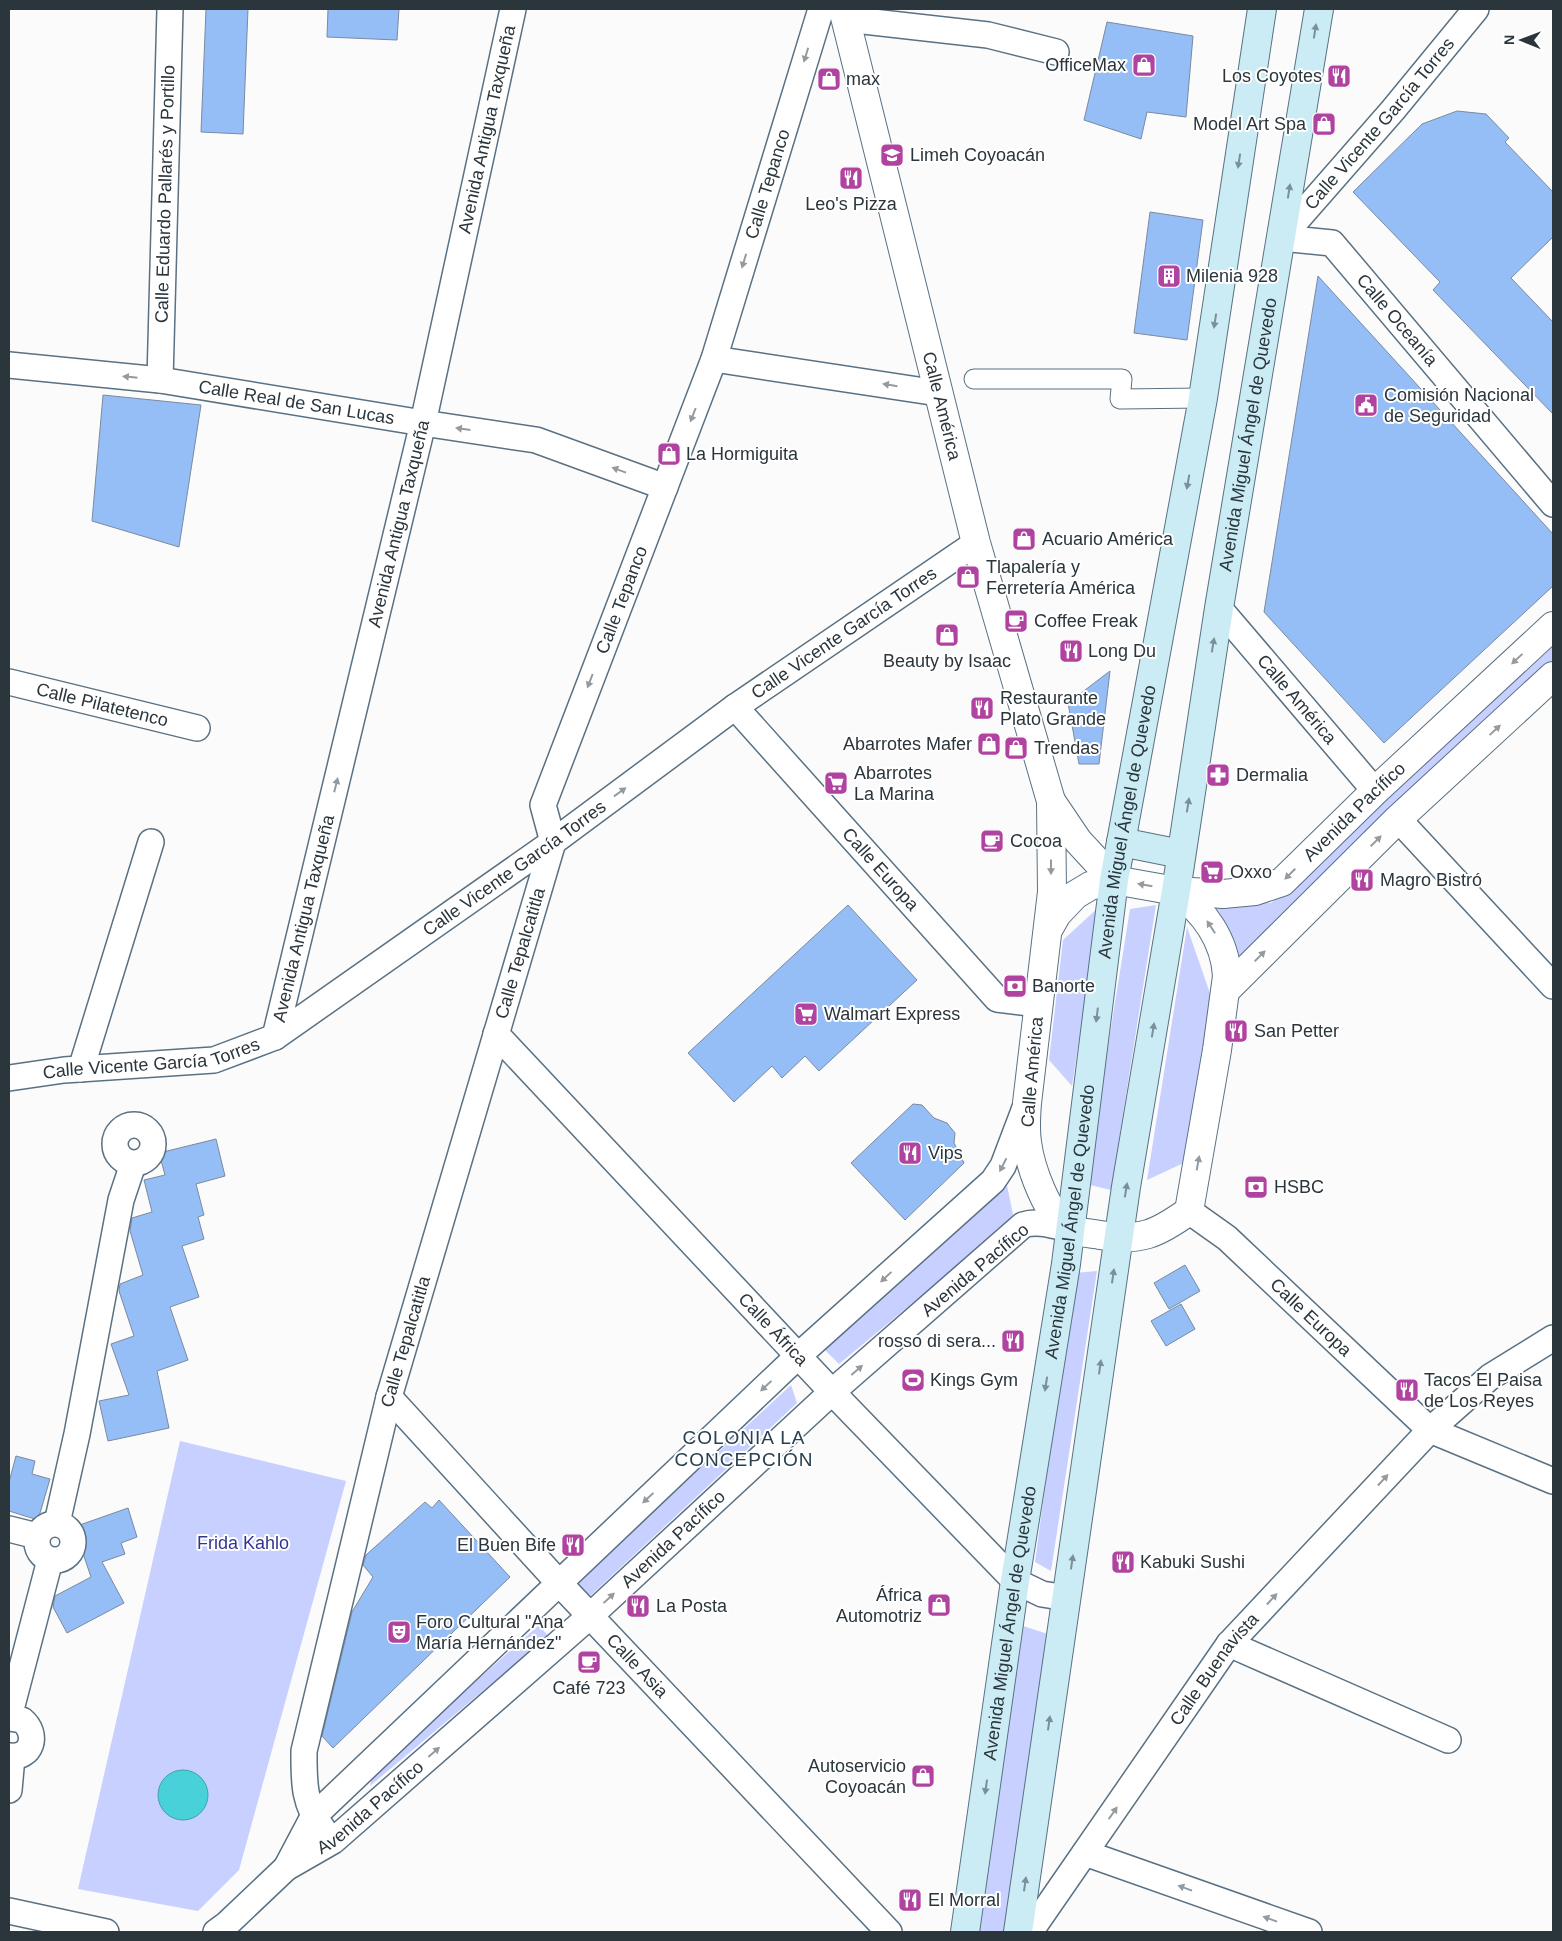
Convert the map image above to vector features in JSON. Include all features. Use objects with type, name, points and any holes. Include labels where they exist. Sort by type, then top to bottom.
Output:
[{"type":"main road","name":"Avenida Miguel Ángel de Quevedo","points":[[965,1932],[1015,1581],[1070,1229],[1114,880],[1203,398],[1262,9]]},
{"type":"main road","name":"Avenida Miguel Ángel de Quevedo","points":[[1018,1932],[1118,1238],[1176,891],[1219,608],[1319,9]]},
{"type":"main road","points":[[1121,842],[1181,854]]},
{"type":"street","name":"Calle Eduardo Pallarés y Portillo","points":[[160,380],[170,9]]},
{"type":"street","name":"Avenida Antigua Taxqueña","points":[[275,1037],[423,424],[513,9]]},
{"type":"street","name":"Calle Tepanco","points":[[553,842],[542,805],[714,359],[821,9]]},
{"type":"street","name":"Calle Vicente García Torres","points":[[1281,238],[1393,110],[1476,9]]},
{"type":"street","points":[[844,14],[988,36],[1056,52]]},
{"type":"street","name":"Calle América","points":[[844,14],[976,543],[1051,801],[1052,892],[1027,1103],[1026,1141],[1034,1172],[1043,1194],[1056,1216],[1070,1229]]},
{"type":"street","name":"Calle Oceanía","points":[[1281,238],[1332,243],[1553,504]]},
{"type":"street","points":[[714,359],[938,393]]},
{"type":"street","name":"Calle Real de San Lucas","points":[[9,365],[160,380],[423,424],[536,440],[665,487]]},
{"type":"street","points":[[974,379],[1122,379],[1120,399],[1203,398]]},
{"type":"street","name":"Calle Vicente García Torres","points":[[9,1078],[81,1070],[214,1060],[275,1037],[553,842],[735,708],[976,543]]},
{"type":"street","name":"Calle América","points":[[1219,608],[1375,791]]},
{"type":"street","name":"Avenida Pacífico","points":[[1114,880],[1176,891],[1223,894],[1256,891],[1282,882],[1375,791],[1553,626]]},
{"type":"street","name":"Avenida Pacífico","points":[[1226,990],[1398,819],[1553,676]]},
{"type":"street","name":"Calle Pilatetenco","points":[[9,682],[196,728]]},
{"type":"street","name":"Calle Europa","points":[[735,708],[997,999],[1038,1004]]},
{"type":"street","name":"Calle América","points":[[1047,932],[1057,914],[1075,895],[1090,886],[1114,880],[1078,840],[1051,801]]},
{"type":"street","points":[[1398,819],[1553,986]]},
{"type":"street","points":[[81,1070],[151,842]]},
{"type":"street","name":"Calle Tepalcatitla","points":[[333,1841],[313,1817],[304,1789],[304,1751],[389,1397],[553,842]]},
{"type":"street","points":[[1118,1238],[1136,1238],[1152,1232],[1170,1225],[1189,1211],[1226,990],[1226,965],[1216,936],[1205,918],[1176,891]]},
{"type":"street","name":"Calle África","points":[[496,1034],[832,1392],[1015,1581],[1042,1594],[1067,1598]]},
{"type":"street","name":"Avenida Pacífico","points":[[229,1930],[286,1868],[313,1817],[798,1356],[993,1181],[1003,1166],[1027,1103]]},
{"type":"street","points":[[9,1529],[47,1530],[62,1525],[71,1533],[73,1545],[67,1556],[50,1560],[40,1554],[36,1542],[47,1530],[78,1434],[121,1200],[133,1164]]},
{"type":"street","name":"Calle Europa","points":[[1189,1211],[1228,1238],[1430,1430]]},
{"type":"street","name":"Avenida Pacífico","points":[[286,1868],[333,1841],[590,1616],[832,1392],[1023,1225],[1031,1222],[1040,1222],[1118,1238]]},
{"type":"street","name":"Calle Buenavista","points":[[1030,1932],[1229,1644],[1430,1430],[1490,1377],[1553,1338]]},
{"type":"street","name":"Calle Asia","points":[[389,1397],[559,1583],[889,1932]]},
{"type":"street","points":[[1430,1430],[1553,1481]]},
{"type":"street","points":[[9,1790],[10,1756],[18,1756],[28,1749],[32,1736],[31,1730],[22,1720],[9,1718],[50,1560]]},
{"type":"street","points":[[1229,1644],[1448,1740]]},
{"type":"street","points":[[1085,1853],[1307,1932]]},
{"type":"street","points":[[9,1911],[56,1927],[106,1932]]},
{"type":"green space","points":[[1553,645],[1553,661],[1236,963],[1209,904],[1271,903]]},
{"type":"green space","points":[[1156,905],[1111,1190],[1086,1184],[1130,909]]},
{"type":"green space","points":[[1099,907],[1072,1086],[1049,1060],[1063,940]]},
{"type":"green space","points":[[1187,927],[1213,1002],[1188,1161],[1147,1180]]},
{"type":"green space","points":[[1005,1176],[1014,1219],[839,1364],[823,1348]]},
{"type":"green space","points":[[1097,1271],[1051,1571],[1035,1562],[1074,1273]]},
{"type":"green space","points":[[791,1385],[797,1403],[589,1597],[575,1584]]},
{"type":"green space","name":"Frida Kahlo","points":[[180,1441],[346,1481],[239,1870],[198,1911],[78,1889]]},
{"type":"green space","points":[[539,1625],[548,1636],[370,1786],[372,1774]]},
{"type":"green space","points":[[1023,1626],[1051,1635],[1007,1932],[978,1932]]},
{"type":"shaded area","points":[[188,1770],[201,1777],[207,1785],[207,1805],[201,1813],[193,1819],[178,1820],[165,1813],[159,1805],[158,1790],[165,1777],[173,1771]]},
{"type":"building","points":[[206,9],[248,9],[243,134],[201,132]]},
{"type":"building","points":[[328,9],[399,9],[397,40],[327,37]]},
{"type":"building","name":"OfficeMax","points":[[1107,22],[1193,36],[1186,117],[1147,112],[1141,139],[1084,120]]},
{"type":"building","points":[[1457,111],[1486,114],[1509,138],[1505,142],[1553,192],[1553,237],[1511,278],[1553,322],[1553,414],[1433,290],[1440,282],[1353,192],[1422,124]]},
{"type":"building","name":"Milenia 928","points":[[1150,212],[1203,220],[1187,340],[1134,333]]},
{"type":"building","name":"Comisión Nacional de Seguridad","points":[[1318,276],[1553,534],[1553,586],[1384,743],[1264,612]]},
{"type":"building","points":[[103,395],[201,405],[179,547],[92,521]]},
{"type":"building","points":[[1110,671],[1099,764],[1079,764],[1068,703]]},
{"type":"building","name":"Walmart Express","points":[[848,905],[917,980],[819,1071],[805,1056],[782,1078],[772,1066],[734,1102],[688,1053]]},
{"type":"building","name":"Vips","points":[[913,1104],[922,1105],[934,1118],[947,1123],[955,1133],[954,1143],[964,1163],[905,1220],[851,1163]]},
{"type":"building","points":[[216,1139],[225,1176],[196,1184],[204,1215],[198,1217],[204,1239],[182,1246],[199,1297],[170,1307],[188,1360],[157,1371],[169,1428],[108,1441],[99,1401],[129,1395],[111,1344],[134,1336],[119,1291],[120,1284],[143,1275],[130,1231],[132,1218],[152,1212],[144,1180],[165,1175],[159,1153]]},
{"type":"building","points":[[1185,1265],[1200,1291],[1169,1309],[1154,1283]]},
{"type":"building","points":[[1181,1304],[1195,1329],[1166,1346],[1151,1321]]},
{"type":"building","points":[[16,1456],[35,1461],[32,1474],[50,1479],[38,1520],[9,1511],[9,1482]]},
{"type":"building","name":"Foro Cultural \"Ana María Hernández\"","points":[[439,1500],[510,1577],[333,1748],[322,1736],[352,1612],[373,1577],[363,1565],[366,1555],[425,1502],[432,1508]]},
{"type":"building","points":[[128,1508],[137,1537],[121,1543],[125,1554],[102,1562],[124,1603],[67,1633],[53,1607],[55,1596],[91,1577],[74,1527]]},
{"type":"place","name":"OfficeMax","points":[[1144,65]]},
{"type":"place","name":"Los Coyotes","points":[[1339,76]]},
{"type":"place","name":"max","points":[[829,79]]},
{"type":"place","name":"Model Art Spa","points":[[1324,124]]},
{"type":"place","name":"Limeh Coyoacán","points":[[892,155]]},
{"type":"place","name":"Leo's Pizza","points":[[851,178]]},
{"type":"place","name":"Milenia 928","points":[[1169,276]]},
{"type":"place","name":"Comisión Nacional de Seguridad","points":[[1366,405]]},
{"type":"place","name":"La Hormiguita","points":[[669,454]]},
{"type":"place","name":"Acuario América","points":[[1024,539]]},
{"type":"place","name":"Tlapalería y Ferretería América","points":[[968,577]]},
{"type":"place","name":"Coffee Freak","points":[[1016,621]]},
{"type":"place","name":"Beauty by Isaac","points":[[947,635]]},
{"type":"place","name":"Long Du","points":[[1071,651]]},
{"type":"place","name":"Restaurante Plato Grande","points":[[982,708]]},
{"type":"place","name":"Abarrotes Mafer","points":[[989,744]]},
{"type":"place","name":"Trendas","points":[[1016,748]]},
{"type":"place","name":"Dermalia","points":[[1218,775]]},
{"type":"place","name":"Abarrotes La Marina","points":[[836,783]]},
{"type":"place","name":"Cocoa","points":[[992,841]]},
{"type":"place","name":"Oxxo","points":[[1212,872]]},
{"type":"place","name":"Magro Bistró","points":[[1362,880]]},
{"type":"place","name":"Banorte","points":[[1015,986]]},
{"type":"place","name":"Walmart Express","points":[[806,1014]]},
{"type":"place","name":"San Petter","points":[[1236,1031]]},
{"type":"place","name":"Vips","points":[[910,1153]]},
{"type":"place","name":"HSBC","points":[[1256,1187]]},
{"type":"place","name":"rosso di sera...","points":[[1013,1341]]},
{"type":"place","name":"Kings Gym","points":[[913,1380]]},
{"type":"place","name":"Tacos El Paisa de Los Reyes","points":[[1407,1390]]},
{"type":"place","name":"El Buen Bife","points":[[573,1545]]},
{"type":"place","name":"Kabuki Sushi","points":[[1123,1562]]},
{"type":"place","name":"África Automotriz","points":[[939,1605]]},
{"type":"place","name":"La Posta","points":[[638,1606]]},
{"type":"place","name":"Foro Cultural \"Ana María Hernández\"","points":[[399,1632]]},
{"type":"place","name":"Café 723","points":[[589,1662]]},
{"type":"place","name":"Autoservicio Coyoacán","points":[[923,1776]]},
{"type":"place","name":"El Morral","points":[[910,1900]]},
{"type":"district","name":"COLONIA LA CONCEPCIÓN","points":[[744,1448]]}]
